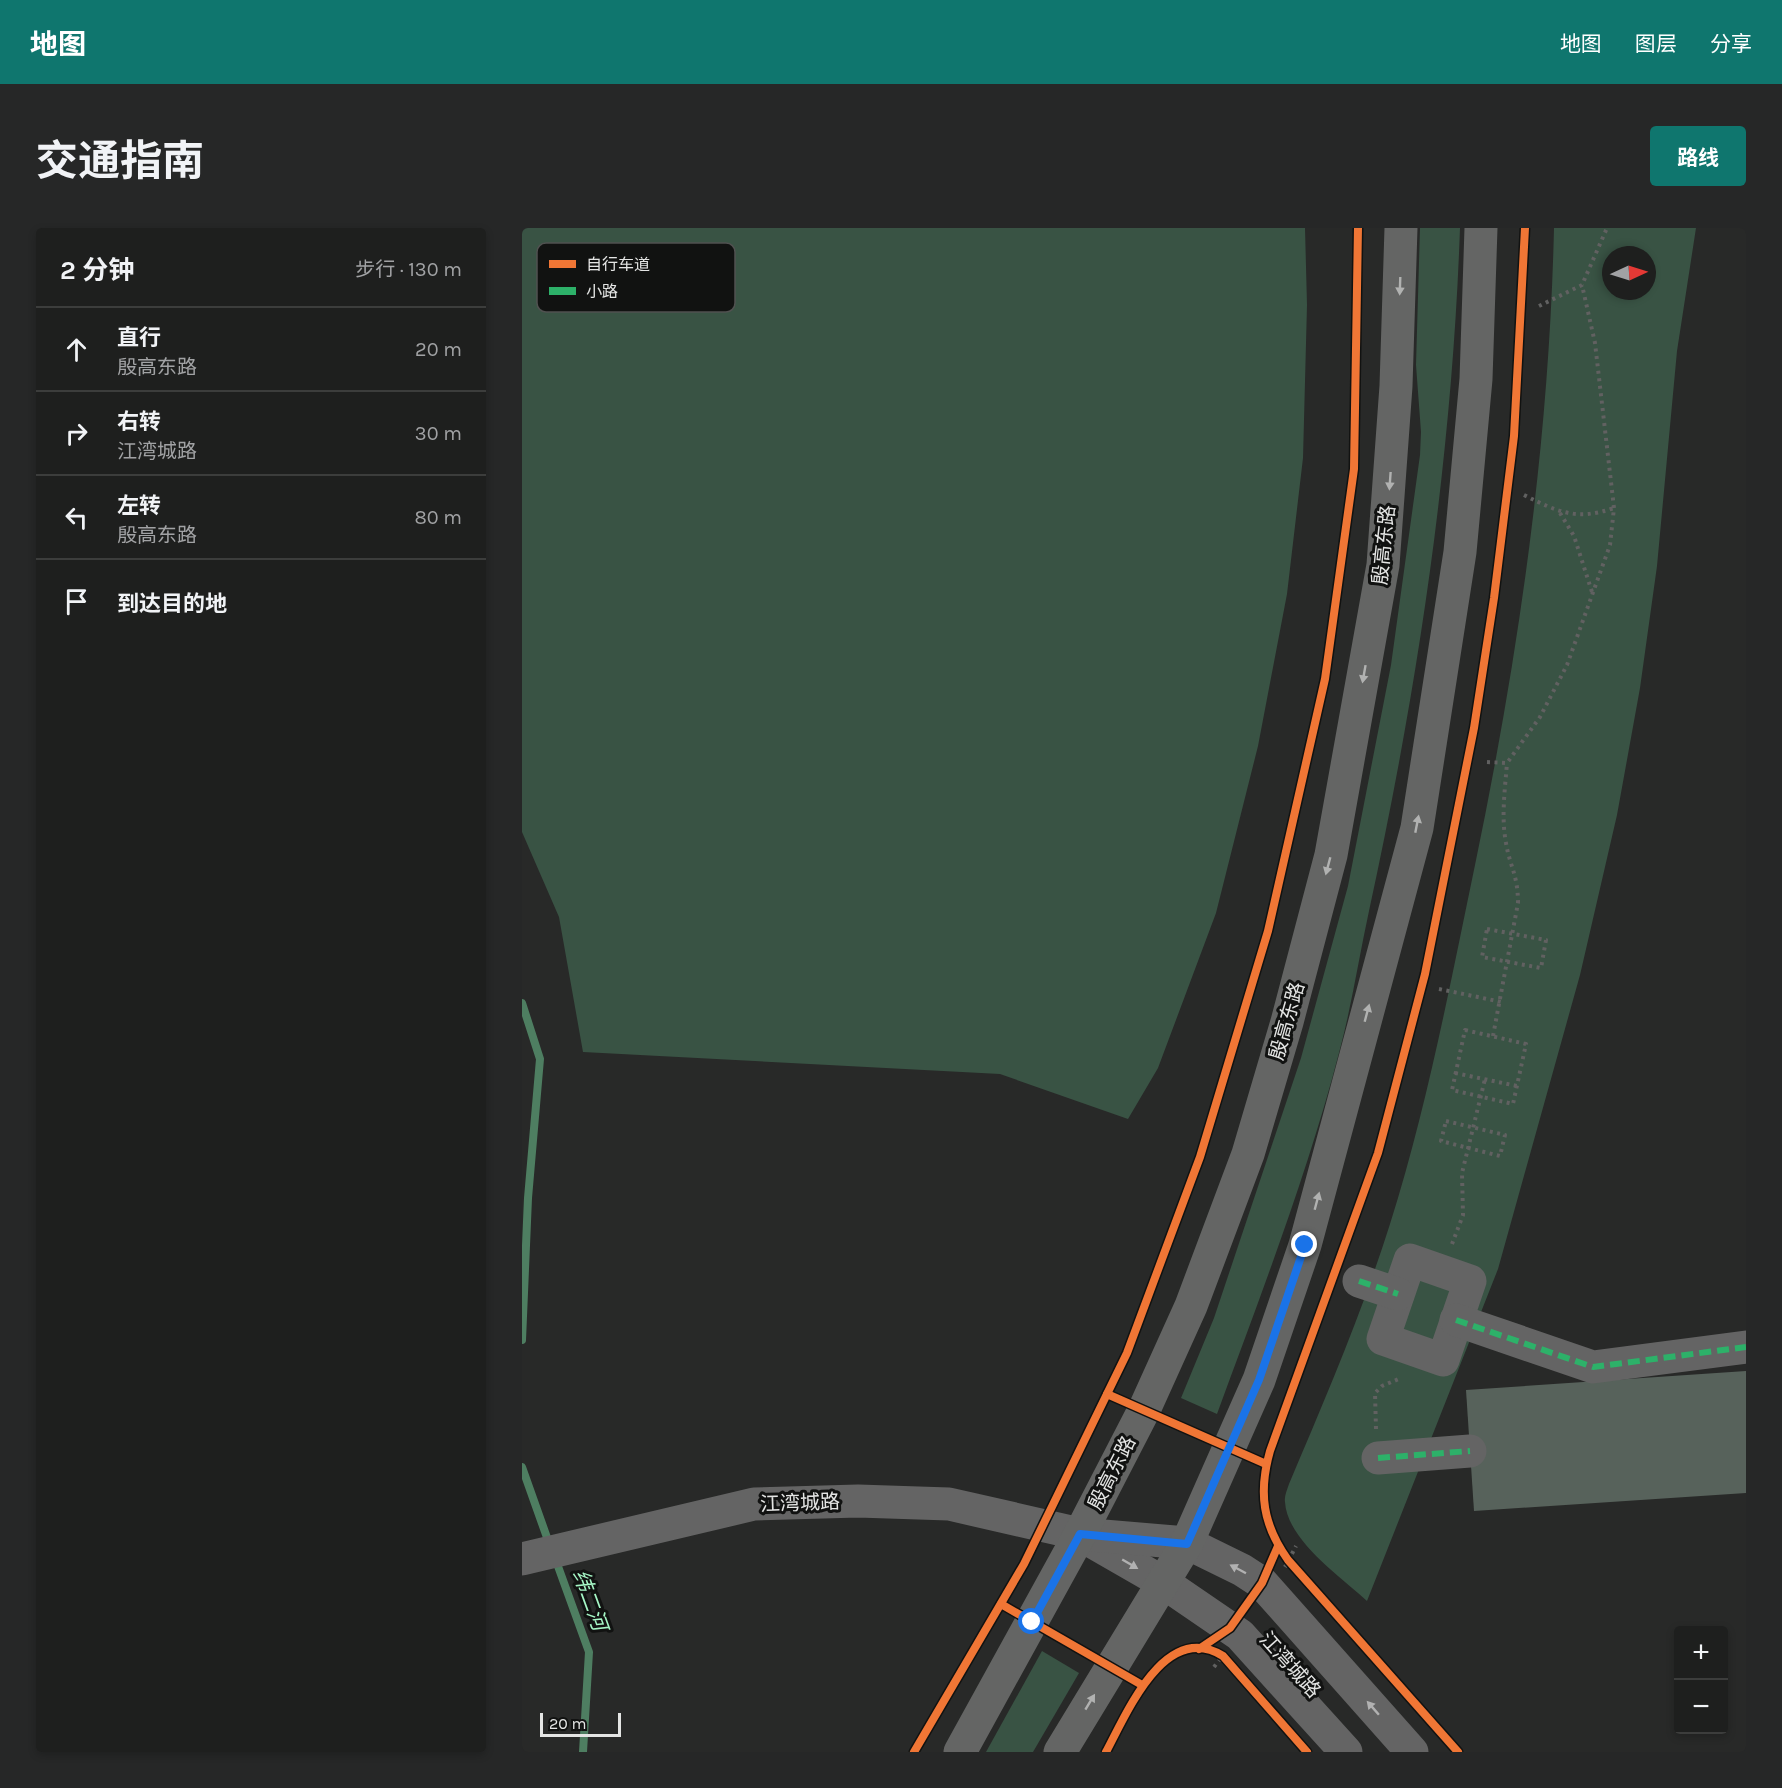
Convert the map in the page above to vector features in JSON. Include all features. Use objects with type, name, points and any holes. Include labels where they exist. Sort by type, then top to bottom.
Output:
[{"type":"main road","name":"殷高东路","points":[[960,1752],[1080,1534],[1144,1410],[1191,1306],[1248,1154],[1287,1022],[1331,855],[1383,565],[1396,386],[1401,228]]},
{"type":"main road","points":[[1060,1752],[1187,1544],[1259,1380],[1305,1245],[1417,828],[1460,552],[1476,379],[1481,228]]},
{"type":"street","points":[[1410,1260],[1441,1271],[1470,1281],[1443,1360],[1383,1339],[1410,1260]]},
{"type":"street","points":[[1359,1281],[1398,1294]]},
{"type":"street","points":[[1456,1320],[1593,1367],[1746,1347]]},
{"type":"street","points":[[1378,1458],[1470,1451]]},
{"type":"street","name":"江湾城路","points":[[522,1559],[754,1504],[858,1502],[949,1504],[1080,1534],[1187,1544],[1242,1570],[1262,1583],[1412,1752]]},
{"type":"street","name":"江湾城路","points":[[1080,1534],[1164,1583],[1240,1635],[1346,1752]]},
{"type":"path","points":[[1493,1036],[1502,1002],[1514,934],[1518,880],[1506,843],[1503,805],[1507,763],[1540,717],[1567,665],[1610,545],[1614,508],[1595,343],[1582,285],[1607,228]]},
{"type":"path","points":[[1539,306],[1582,285]]},
{"type":"path","points":[[1524,495],[1560,513],[1598,514],[1614,508]]},
{"type":"path","points":[[1560,513],[1574,536],[1592,592]]},
{"type":"path","points":[[1487,762],[1507,763]]},
{"type":"path","points":[[1487,929],[1546,940],[1541,968],[1509,962],[1482,957],[1487,929]]},
{"type":"path","points":[[1439,989],[1502,1002]]},
{"type":"path","points":[[1465,1030],[1493,1036],[1526,1044],[1513,1104],[1452,1090],[1465,1030]]},
{"type":"path","points":[[1455,1073],[1517,1086]]},
{"type":"path","points":[[1441,1271],[1463,1215],[1462,1173],[1485,1079]]},
{"type":"path","points":[[1446,1121],[1505,1135],[1500,1156],[1468,1148],[1441,1141],[1446,1121]]},
{"type":"path","points":[[1378,1458],[1375,1393],[1382,1386],[1400,1379],[1413,1349]]},
{"type":"path","points":[[1283,1553],[1296,1569]]},
{"type":"path","points":[[1217,1652],[1230,1664]]},
{"type":"green space","points":[[522,228],[1305,228],[1307,305],[1303,458],[1287,594],[1258,746],[1216,913],[1158,1068],[1128,1119],[1000,1074],[583,1052],[559,917],[522,832]]},
{"type":"green space","points":[[1420,228],[1460,228],[1456,314],[1441,486],[1403,742],[1340,1049],[1283,1233],[1217,1414],[1181,1398],[1214,1318],[1301,1058],[1348,886],[1391,665],[1420,455],[1421,432],[1416,365]]},
{"type":"green space","points":[[1554,228],[1696,228],[1677,351],[1657,566],[1640,688],[1617,815],[1580,975],[1498,1269],[1367,1601],[1305,1544],[1288,1516],[1285,1498],[1379,1257],[1403,1180],[1437,1046],[1491,786],[1505,706],[1529,548],[1546,389]]},
{"type":"green space","points":[[1042,1651],[1079,1673],[1033,1752],[986,1752]]},
{"type":"building","points":[[1746,1371],[1746,1493],[1474,1511],[1466,1390]]},
{"type":"waterway","name":"纬二河","points":[[522,1003],[540,1059],[528,1198],[522,1340]]},
{"type":"waterway","name":"纬二河","points":[[522,1467],[550,1546]]},
{"type":"waterway","name":"纬二河","points":[[555,1558],[589,1652],[583,1752]]},
{"type":"marked path","points":[[1359,1281],[1398,1294]]},
{"type":"marked path","points":[[1456,1320],[1593,1367],[1746,1347]]},
{"type":"marked path","points":[[1378,1458],[1470,1451]]},
{"type":"cycle path","points":[[914,1752],[1024,1564],[1127,1353],[1200,1157],[1268,931],[1325,679],[1354,469],[1358,228]]},
{"type":"cycle path","points":[[1458,1752],[1288,1560],[1268,1521],[1264,1481],[1270,1451],[1378,1153],[1425,974],[1474,728],[1494,598],[1514,436],[1525,228]]},
{"type":"cycle path","points":[[1107,1394],[1266,1464]]},
{"type":"cycle path","points":[[1199,1649],[1230,1628],[1262,1583],[1278,1546]]},
{"type":"cycle path","points":[[1001,1604],[1142,1685]]},
{"type":"cycle path","points":[[1106,1752],[1125,1715],[1151,1676],[1166,1660],[1183,1650],[1202,1648],[1223,1656],[1307,1752]]},
{"type":"route","points":[[1032,1622],[1080,1534],[1187,1544],[1259,1380],[1305,1245]]}]
